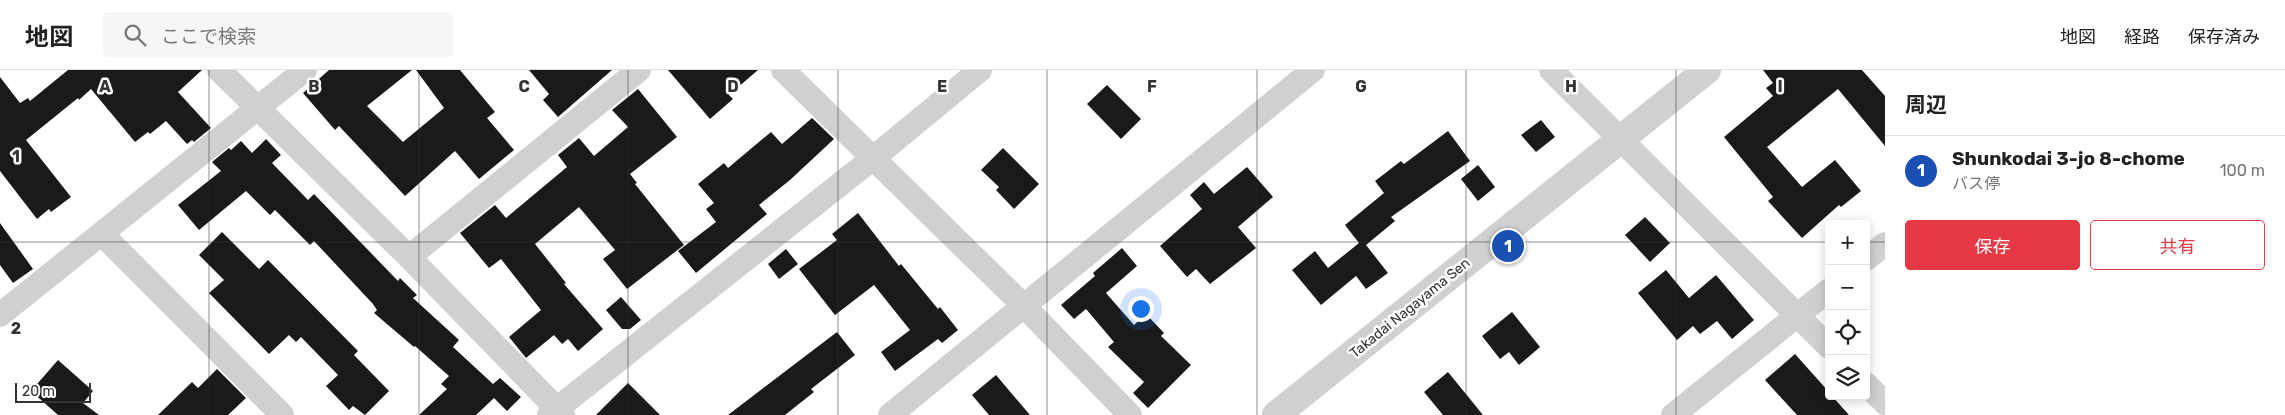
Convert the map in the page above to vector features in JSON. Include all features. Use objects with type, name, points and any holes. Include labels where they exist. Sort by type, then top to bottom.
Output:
[{"type":"street","points":[[219,70],[409,257],[556,413],[980,70]]},
{"type":"street","points":[[0,315],[305,70]]},
{"type":"street","points":[[409,257],[639,70]]},
{"type":"street","points":[[784,70],[872,159],[1024,306],[1130,415]]},
{"type":"street","points":[[890,415],[1313,70]]},
{"type":"street","points":[[1550,70],[1622,139],[1825,343]]},
{"type":"street","name":"Takadai Nagayama Sen","points":[[1276,415],[1707,70]]},
{"type":"street","points":[[102,234],[282,415]]},
{"type":"street","points":[[1870,256],[1885,244]]},
{"type":"street","points":[[1674,415],[1825,293]]},
{"type":"street","points":[[1870,388],[1885,402]]},
{"type":"building","points":[[68,70],[202,70],[178,92],[211,128],[194,142],[192,140],[187,144],[166,121],[150,134],[148,132],[135,142],[91,89],[26,140],[71,197],[51,212],[49,209],[37,219],[0,171],[0,77],[20,103],[28,98],[30,101]]},
{"type":"building","points":[[329,70],[412,70],[367,106],[403,142],[444,108],[416,70],[460,70],[495,112],[487,118],[514,150],[479,179],[455,151],[405,196],[339,126],[335,130],[303,93]]},
{"type":"building","points":[[529,70],[612,70],[558,117],[543,100],[549,94]]},
{"type":"building","points":[[668,70],[758,70],[729,95],[733,99],[710,119]]},
{"type":"building","points":[[1763,70],[1862,70],[1885,96],[1885,146],[1838,89],[1767,147],[1802,187],[1835,160],[1861,191],[1841,207],[1839,205],[1802,238],[1768,201],[1773,197],[1724,137],[1773,96],[1766,88],[1773,83]]},
{"type":"building","points":[[1107,85],[1141,119],[1121,139],[1087,104]]},
{"type":"building","points":[[638,89],[677,137],[630,174],[637,183],[635,184],[684,245],[627,289],[603,259],[615,250],[579,207],[535,244],[566,283],[564,284],[603,329],[578,351],[568,339],[562,344],[554,335],[526,358],[509,337],[541,310],[501,259],[489,268],[460,233],[495,205],[506,218],[567,167],[558,155],[579,138],[594,156],[628,127],[612,110]]},
{"type":"building","points":[[812,118],[834,139],[790,180],[759,205],[767,214],[696,273],[678,251],[716,222],[706,209],[714,203],[698,184],[724,163],[728,168],[771,132],[782,144]]},
{"type":"building","points":[[1541,120],[1555,137],[1536,152],[1521,135]]},
{"type":"building","points":[[1448,131],[1470,161],[1391,217],[1395,221],[1366,245],[1388,273],[1366,289],[1356,276],[1321,305],[1292,270],[1315,251],[1328,268],[1359,243],[1345,225],[1384,193],[1375,181],[1401,161],[1404,164]]},
{"type":"building","points":[[266,139],[281,155],[272,163],[308,200],[314,194],[398,281],[400,278],[417,295],[413,298],[459,340],[453,347],[493,384],[500,378],[521,397],[507,411],[494,398],[476,415],[419,415],[447,389],[441,384],[449,376],[374,313],[377,310],[373,304],[314,241],[310,245],[275,210],[270,215],[246,191],[199,230],[178,205],[221,171],[212,162],[229,148],[231,150],[241,141],[252,153]]},
{"type":"building","points":[[1003,148],[1039,184],[1014,209],[996,190],[999,187],[981,170]]},
{"type":"building","points":[[1478,165],[1495,187],[1478,201],[1461,179]]},
{"type":"building","points":[[1247,167],[1273,197],[1238,227],[1256,248],[1210,284],[1196,269],[1187,277],[1160,246],[1202,209],[1190,195],[1204,182],[1214,194]]},
{"type":"building","points":[[858,213],[899,266],[901,264],[958,330],[942,343],[938,339],[895,371],[881,352],[910,330],[874,285],[835,315],[799,269],[837,240],[832,234]]},
{"type":"building","points":[[1645,217],[1670,243],[1650,262],[1625,235]]},
{"type":"building","points":[[0,223],[33,269],[13,283],[0,265]]},
{"type":"building","points":[[222,232],[259,269],[268,260],[358,351],[354,355],[389,391],[365,415],[353,406],[349,410],[326,386],[338,375],[301,337],[296,342],[289,335],[269,354],[209,293],[224,280],[199,255]]},
{"type":"building","points":[[1122,248],[1137,266],[1106,293],[1134,325],[1146,314],[1164,333],[1161,336],[1191,365],[1148,408],[1133,393],[1144,382],[1108,347],[1114,342],[1086,309],[1074,319],[1061,305],[1095,276],[1093,273]]},
{"type":"building","points":[[786,249],[798,264],[779,279],[768,264]]},
{"type":"building","points":[[1666,270],[1689,298],[1716,275],[1754,320],[1732,339],[1717,321],[1700,334],[1693,326],[1677,340],[1638,293]]},
{"type":"building","points":[[621,297],[641,320],[630,329],[622,329],[606,310]]},
{"type":"building","points":[[1512,312],[1540,347],[1519,365],[1509,352],[1500,359],[1482,336]]},
{"type":"building","points":[[837,332],[855,355],[811,389],[814,392],[785,415],[728,415]]},
{"type":"building","points":[[1795,354],[1825,388],[1825,400],[1836,400],[1849,415],[1797,415],[1765,380]]},
{"type":"building","points":[[58,360],[93,391],[83,403],[99,415],[58,415],[31,391]]},
{"type":"building","points":[[217,369],[246,398],[228,415],[158,415],[192,382],[198,388]]},
{"type":"building","points":[[1448,372],[1483,415],[1443,415],[1424,392]]},
{"type":"building","points":[[996,375],[1030,415],[989,415],[972,395]]},
{"type":"building","points":[[628,383],[660,415],[596,415]]},
{"type":"place","name":"Shunkodai 3-jo 8-chome","points":[[1508,246]]}]
